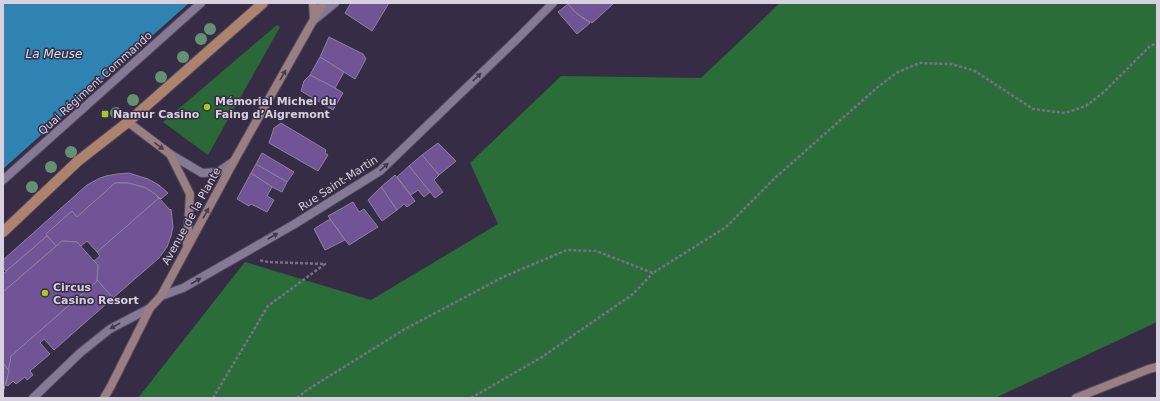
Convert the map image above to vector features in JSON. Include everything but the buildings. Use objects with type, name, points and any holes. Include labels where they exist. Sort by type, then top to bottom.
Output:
[{"type":"main road","points":[[3,232],[78,162],[128,122],[263,3]]},
{"type":"main road","points":[[313,3],[314,20]]},
{"type":"main road","name":"Avenue de la Plante","points":[[150,308],[161,296],[234,161],[323,3]]},
{"type":"main road","points":[[128,122],[170,154],[184,180],[190,194],[187,247]]},
{"type":"main road","points":[[104,398],[150,308]]},
{"type":"main road","points":[[1076,398],[1157,367]]},
{"type":"street","name":"Quai Régiment Commando","points":[[3,180],[201,3]]},
{"type":"street","points":[[314,20],[335,3]]},
{"type":"street","name":"Rue Saint-Martin","points":[[161,296],[183,288],[293,225],[380,171],[553,3]]},
{"type":"street","points":[[170,154],[202,173],[218,172],[234,161]]},
{"type":"street","name":"Avenue de la Plante","points":[[32,398],[80,353],[110,329],[150,308]]},
{"type":"path","points":[[471,398],[542,357],[633,294],[653,274],[726,227],[776,177],[879,86],[898,72],[920,63],[951,64],[975,71],[1033,109],[1066,113],[1086,106],[1104,92],[1150,46],[1157,43]]},
{"type":"path","points":[[297,398],[307,390],[405,329],[503,277],[567,250],[596,251],[653,274]]},
{"type":"path","points":[[213,398],[268,306],[325,264],[268,262],[240,255]]},
{"type":"green space","points":[[780,3],[1157,3],[1157,322],[995,398],[138,398],[245,262],[371,300],[498,224],[470,163],[561,76],[701,78]]},
{"type":"green space","points":[[277,25],[280,27],[208,155],[163,122]]},
{"type":"water","name":"La Meuse","points":[[3,3],[189,3],[3,169]]},
{"type":"place","name":"Mémorial Michel du Faing d’Aigremont","points":[[207,107]]},
{"type":"place","name":"Namur Casino","points":[[105,114]]},
{"type":"place","name":"Circus Casino Resort","points":[[45,293]]}]
